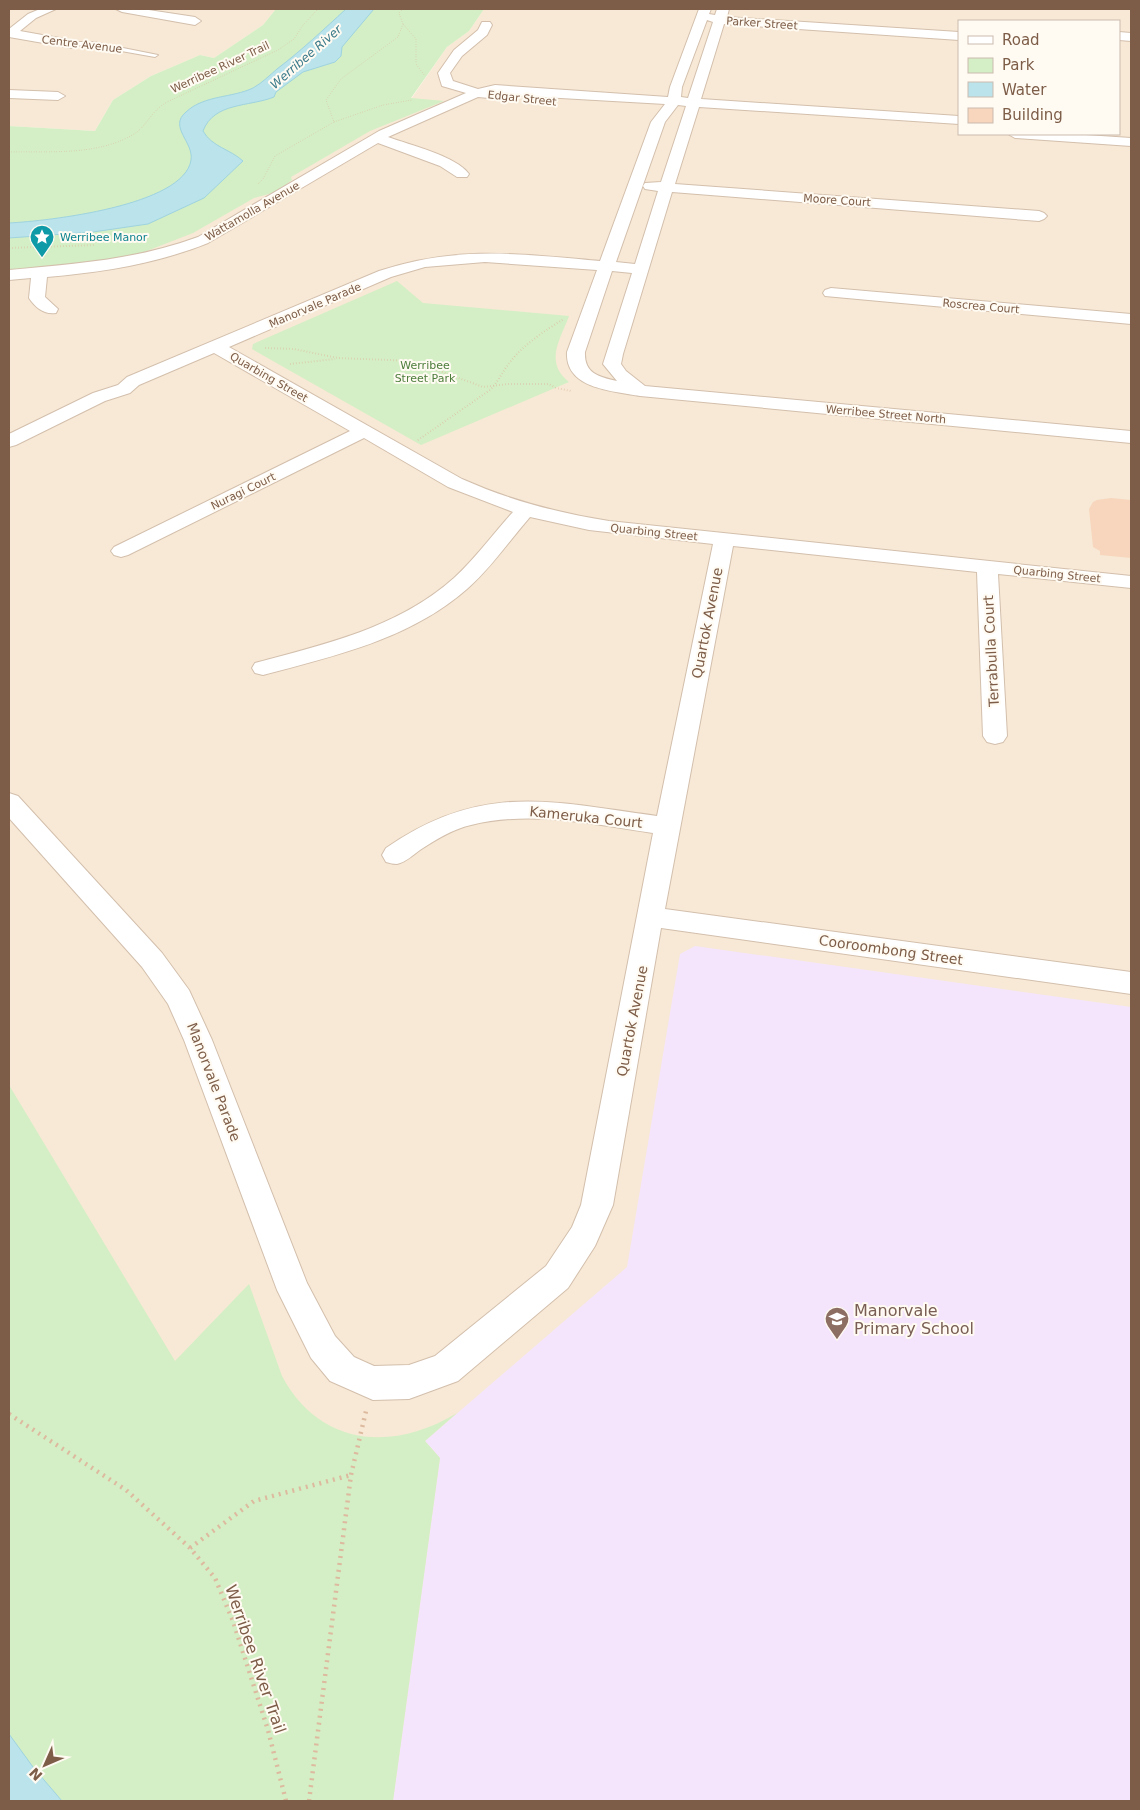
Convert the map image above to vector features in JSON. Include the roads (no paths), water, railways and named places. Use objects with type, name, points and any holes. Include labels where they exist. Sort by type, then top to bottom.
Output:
[{"type":"street","points":[[10,33],[32,16],[50,9]]},
{"type":"street","points":[[122,9],[195,21]]},
{"type":"street","name":"Parker Street","points":[[704,12],[958,36]]},
{"type":"street","name":"Werribee Street North","points":[[704,12],[670,105],[658,122],[576,352],[575,363],[586,376],[601,384],[640,391],[1131,437]]},
{"type":"street","points":[[640,391],[620,375],[612,364],[721,14]]},
{"type":"street","name":"Parker Street","points":[[721,14],[958,26]]},
{"type":"street","name":"Edgar Street","points":[[486,25],[483,32],[458,52],[444,73],[447,83],[477,93],[506,98],[958,120]]},
{"type":"street","name":"Centre Avenue","points":[[10,33],[72,44]]},
{"type":"street","name":"Wattamolla Avenue","points":[[9,275],[118,264],[166,254],[188,246],[377,138],[477,93]]},
{"type":"street","points":[[9,94],[58,96]]},
{"type":"street","name":"Edgar Street","points":[[693,106],[958,130]]},
{"type":"street","points":[[1029,135],[1131,142]]},
{"type":"street","points":[[377,138],[445,163],[462,174]]},
{"type":"street","name":"Moore Court","points":[[635,185],[1039,216]]},
{"type":"street","name":"Manorvale Parade","points":[[9,441],[104,394],[118,391],[133,381],[217,347],[385,274],[421,262],[477,256],[642,269]]},
{"type":"street","points":[[39,272],[37,298],[50,308]]},
{"type":"street","name":"Roscrea Court","points":[[832,293],[1131,319]]},
{"type":"street","name":"Quarbing Street","points":[[217,347],[406,456],[475,492],[525,510],[579,523],[1131,582]]},
{"type":"street","name":"Nuragi Court","points":[[121,551],[364,431]]},
{"type":"street","points":[[263,668],[357,642],[397,627],[436,604],[462,583],[525,510]]},
{"type":"street","name":"Quartok Avenue","points":[[373,1383],[409,1382],[446,1369],[557,1277],[584,1236],[597,1205],[724,539]]},
{"type":"street","name":"Terrabulla Court","points":[[987,567],[995,736]]},
{"type":"street","name":"Manorvale Parade","points":[[9,802],[152,960],[179,998],[198,1040],[293,1290],[323,1347],[342,1369],[373,1383]]},
{"type":"street","name":"Kameruka Court","points":[[395,855],[439,828],[464,818],[502,810],[544,810],[668,826]]},
{"type":"street","name":"Cooroombong Street","points":[[651,916],[1131,983]]},
{"type":"lane","name":"Centre Avenue","points":[[72,44],[93,44],[155,55]]},
{"type":"water","name":"Werribee River","points":[[346,9],[374,9],[342,47],[341,56],[335,62],[303,72],[276,92],[274,97],[224,110],[208,122],[203,131],[211,141],[243,161],[204,198],[148,224],[93,232],[9,238],[9,223],[52,219],[112,208],[140,200],[165,189],[183,176],[191,160],[189,147],[180,129],[181,118],[186,112],[201,102],[253,88],[304,47]]},
{"type":"water","points":[[9,1734],[33,1767],[62,1801],[9,1801]]},
{"type":"place","name":"Werribee Manor","points":[[42,258]]},
{"type":"place","name":"Manorvale Primary School","points":[[837,1340]]},
{"type":"park label","name":"Werribee Street Park","points":[[425,371]]}]
